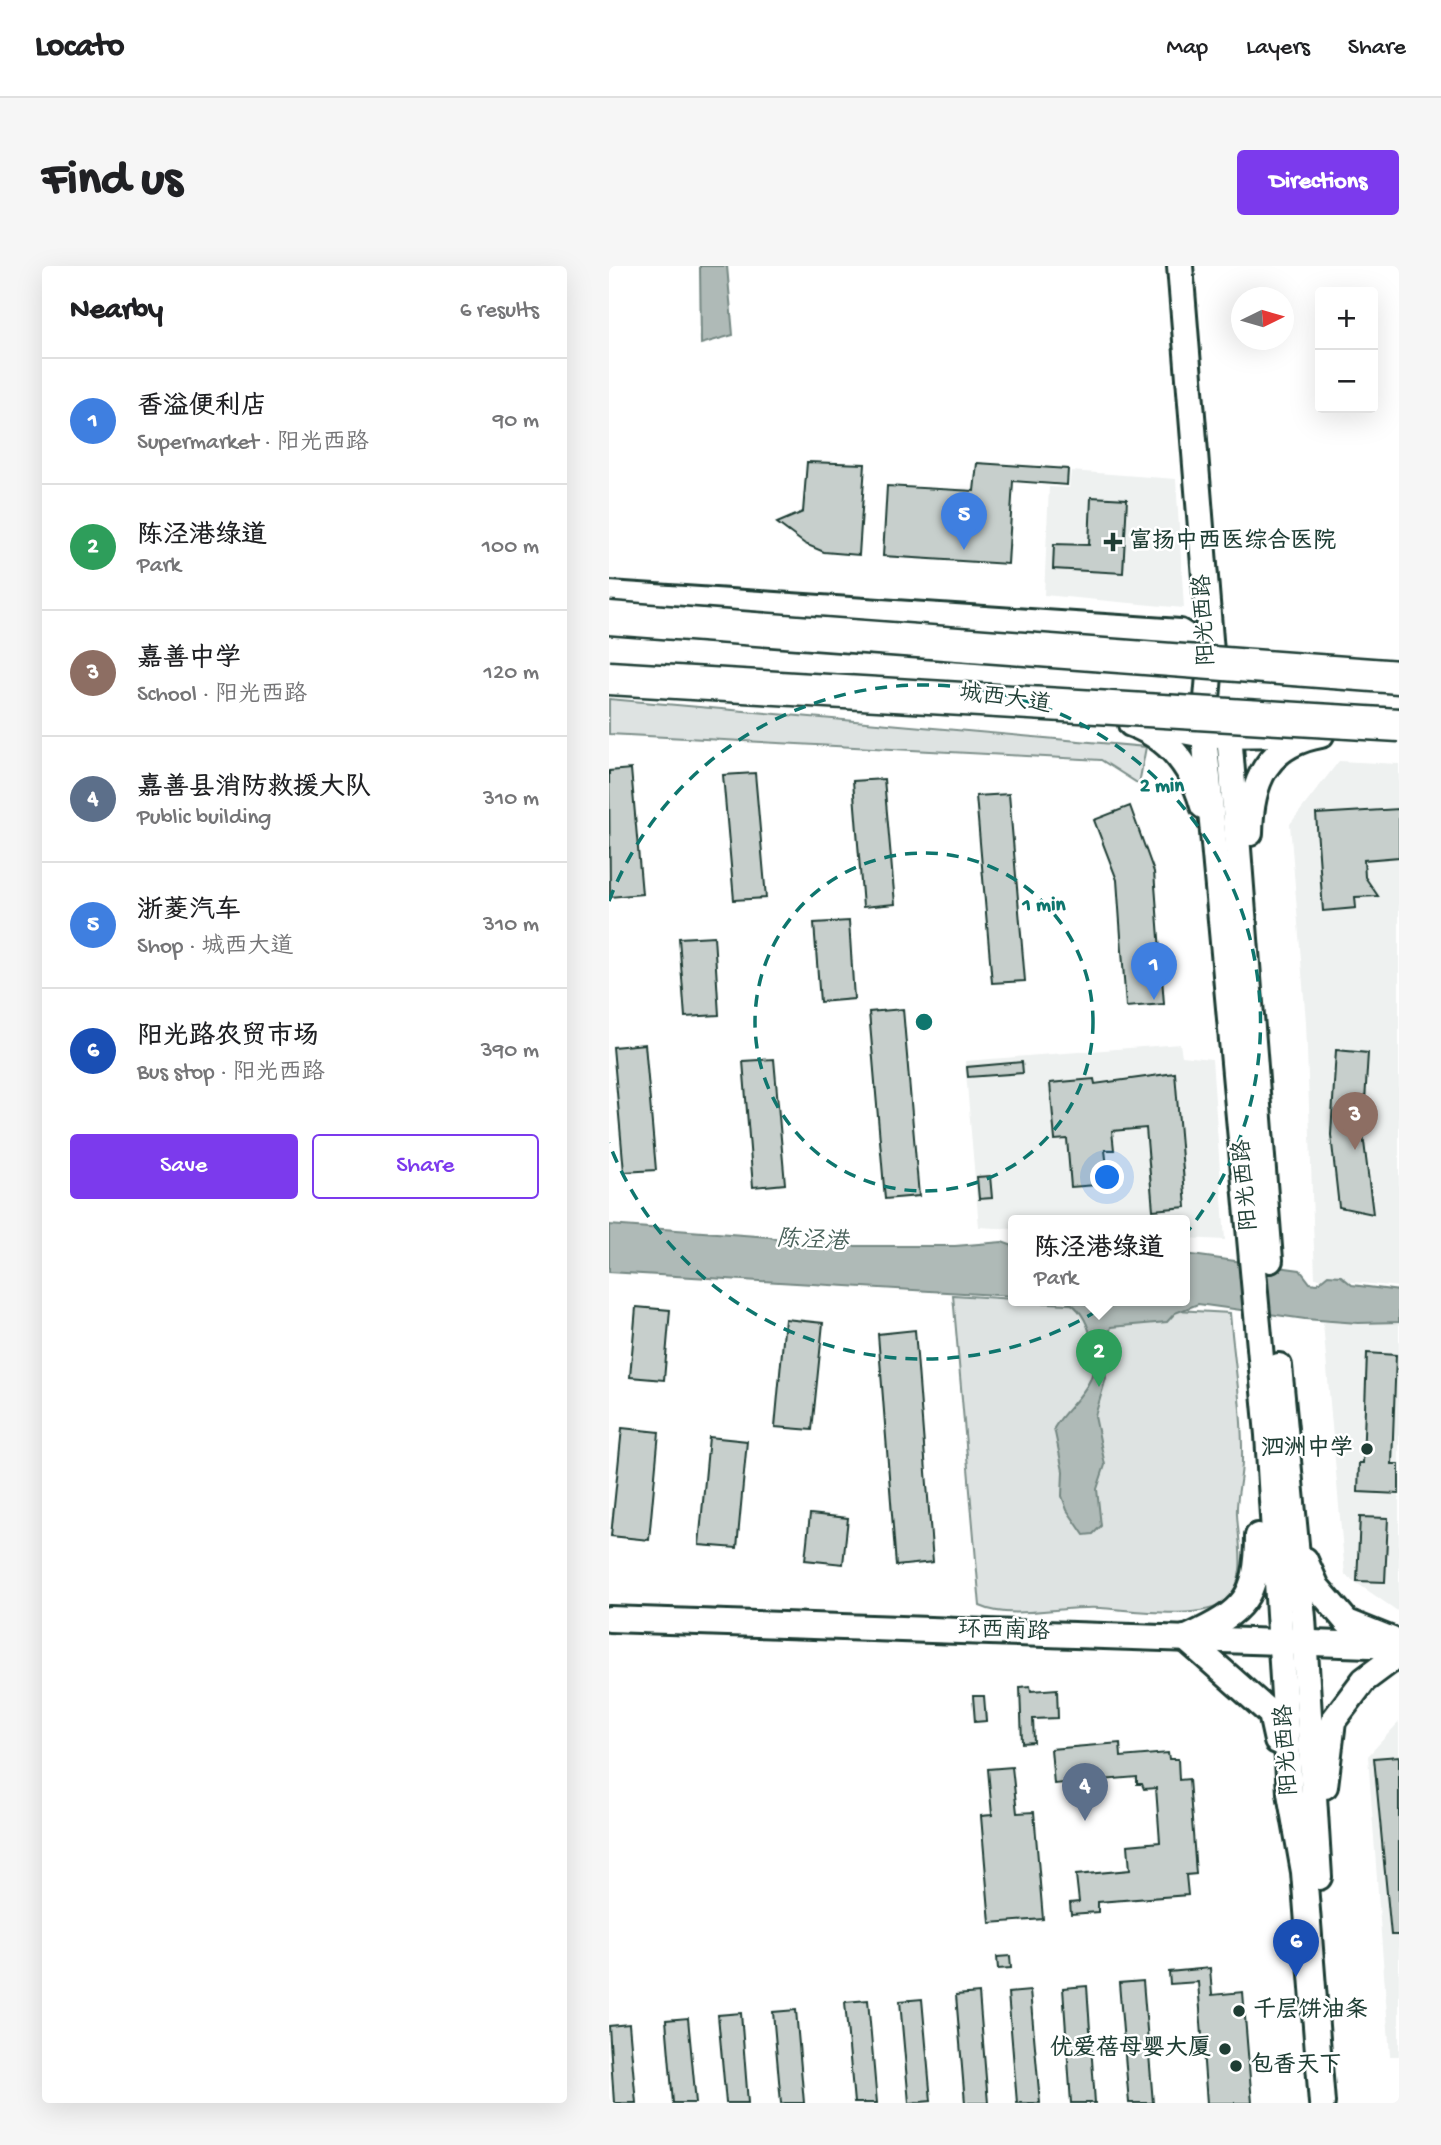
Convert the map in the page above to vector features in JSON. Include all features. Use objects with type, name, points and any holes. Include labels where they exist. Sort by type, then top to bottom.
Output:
[{"type":"highway","points":[[609,618],[1399,677]]},
{"type":"highway","points":[[609,678],[1399,725]]},
{"type":"main road","name":"阳光西路","points":[[1180,266],[1217,733],[1215,851],[1262,1255],[1267,1325],[1269,1468],[1316,1838],[1337,2103]]},
{"type":"main road","name":"城西大道","points":[[609,594],[1180,632],[1211,652]]},
{"type":"main road","name":"城西大道","points":[[609,631],[1110,665],[1211,652],[1399,667]]},
{"type":"main road","name":"城西大道","points":[[609,665],[929,689],[1217,733],[1330,733],[1399,738]]},
{"type":"main road","points":[[1101,714],[1149,731],[1179,755],[1197,787],[1215,851]]},
{"type":"main road","points":[[1217,733],[1243,914],[1262,1255]]},
{"type":"main road","points":[[1243,914],[1254,788],[1277,755],[1304,738],[1330,733]]},
{"type":"main road","name":"阳光西路","points":[[1267,1325],[1297,1540],[1292,1643],[1290,1793],[1304,1872],[1322,2103]]},
{"type":"main road","points":[[1269,1468],[1259,1504],[1258,1568],[1249,1592],[1238,1608],[1224,1621],[1185,1639],[1271,1714],[1290,1793]]},
{"type":"main road","points":[[1297,1540],[1317,1587],[1347,1622],[1399,1644]]},
{"type":"main road","name":"环西南路","points":[[609,1619],[1292,1643],[1399,1644]]},
{"type":"main road","points":[[1316,1838],[1325,1800],[1333,1721],[1364,1680],[1399,1654]]},
{"type":"shaded area","points":[[700,266],[727,266],[733,335],[701,344]]},
{"type":"shaded area","name":"富扬中西医综合医院","points":[[1071,471],[1176,479],[1184,608],[1044,595],[1049,487],[1069,488]]},
{"type":"shaded area","points":[[609,699],[1146,747],[1139,784],[1101,760],[609,734]]},
{"type":"shaded area","points":[[1339,761],[1399,764],[1399,1287],[1315,1278],[1306,1022],[1290,824]]},
{"type":"shaded area","points":[[1180,1044],[1182,1056],[1212,1059],[1225,1240],[1190,1238],[1190,1215],[1008,1215],[1008,1229],[979,1227],[965,1061]]},
{"type":"shaded area","points":[[609,1225],[770,1237],[799,1246],[955,1246],[1002,1242],[1008,1244],[1008,1296],[609,1272]]},
{"type":"shaded area","points":[[1190,1255],[1300,1270],[1310,1283],[1317,1284],[1328,1275],[1341,1276],[1352,1285],[1399,1291],[1399,1322],[1358,1323],[1305,1319],[1198,1304],[1175,1313],[1167,1322],[1111,1327],[1103,1353],[1106,1378],[1095,1416],[1105,1465],[1097,1489],[1101,1526],[1093,1534],[1084,1535],[1067,1510],[1062,1496],[1063,1471],[1054,1428],[1082,1393],[1093,1370],[1091,1336],[1082,1315],[1075,1307],[1190,1306]]},
{"type":"shaded area","points":[[953,1295],[1008,1299],[1008,1306],[1103,1306],[1230,1313],[1242,1443],[1237,1508],[1241,1560],[1238,1582],[1226,1601],[1201,1611],[1184,1613],[1101,1608],[1008,1612],[980,1606]]},
{"type":"shaded area","name":"泗洲中学","points":[[1359,1313],[1399,1318],[1399,1612],[1345,1575],[1323,1323]]},
{"type":"shaded area","points":[[1399,1722],[1399,2056],[1390,2056],[1368,1756]]},
{"type":"building","points":[[807,462],[865,464],[859,555],[824,552],[805,544],[777,523],[803,512]]},
{"type":"building","points":[[977,463],[1068,469],[1067,485],[1013,481],[1008,564],[883,556],[887,486],[974,491]]},
{"type":"building","points":[[1091,497],[1127,499],[1123,573],[1053,569],[1054,544],[1089,545]]},
{"type":"building","points":[[631,769],[642,894],[610,897],[609,771]]},
{"type":"building","points":[[755,773],[766,898],[734,900],[723,775]]},
{"type":"building","points":[[884,779],[895,904],[863,907],[853,781]]},
{"type":"building","points":[[1009,794],[1025,981],[992,983],[976,796]]},
{"type":"building","points":[[1130,806],[1154,872],[1164,1004],[1126,1007],[1117,880],[1094,820]]},
{"type":"building","points":[[1399,809],[1399,857],[1364,860],[1365,877],[1378,896],[1355,897],[1356,908],[1323,911],[1316,814]]},
{"type":"building","points":[[849,921],[854,999],[820,1002],[814,923]]},
{"type":"building","points":[[714,936],[719,1015],[685,1017],[679,938]]},
{"type":"building","points":[[903,1009],[919,1196],[885,1199],[869,1012]]},
{"type":"building","points":[[645,1044],[656,1170],[624,1172],[613,1047]]},
{"type":"building","points":[[1336,1050],[1368,1053],[1363,1134],[1373,1214],[1339,1207],[1331,1135]]},
{"type":"building","points":[[774,1059],[785,1184],[753,1187],[743,1061]]},
{"type":"building","points":[[1022,1062],[1023,1073],[968,1077],[967,1067]]},
{"type":"building","points":[[1175,1073],[1186,1207],[1153,1210],[1146,1128],[1112,1131],[1114,1150],[1105,1150],[1109,1184],[1071,1187],[1067,1139],[1055,1140],[1050,1083],[1094,1079],[1095,1084]]},
{"type":"building","points":[[990,1176],[992,1198],[979,1199],[977,1177]]},
{"type":"building","points":[[636,1307],[670,1310],[664,1380],[630,1377]]},
{"type":"building","points":[[785,1319],[823,1323],[812,1430],[775,1427]]},
{"type":"building","points":[[915,1330],[933,1562],[896,1566],[878,1334]]},
{"type":"building","points":[[1367,1353],[1396,1355],[1392,1464],[1399,1464],[1399,1494],[1358,1492],[1359,1463],[1363,1463]]},
{"type":"building","points":[[622,1428],[659,1432],[649,1540],[611,1536]]},
{"type":"building","points":[[709,1437],[747,1441],[737,1548],[699,1545]]},
{"type":"building","points":[[810,1514],[848,1518],[843,1564],[805,1560]]},
{"type":"building","points":[[1360,1517],[1388,1518],[1385,1582],[1357,1581]]},
{"type":"building","points":[[1030,1686],[1031,1691],[1057,1689],[1058,1718],[1033,1719],[1034,1742],[1022,1743],[1020,1687]]},
{"type":"building","points":[[973,1696],[984,1696],[986,1721],[975,1722]]},
{"type":"building","points":[[1120,1743],[1121,1757],[1168,1753],[1169,1759],[1178,1759],[1179,1780],[1189,1779],[1196,1874],[1186,1875],[1188,1895],[1098,1902],[1098,1912],[1071,1914],[1070,1903],[1079,1902],[1076,1875],[1130,1870],[1128,1845],[1160,1842],[1156,1788],[1144,1789],[1142,1784],[1137,1784],[1137,1777],[1054,1784],[1051,1749]]},
{"type":"building","points":[[1399,1756],[1399,1935],[1391,1935],[1374,1758]]},
{"type":"building","points":[[1012,1767],[1017,1813],[1034,1812],[1043,1919],[990,1923],[981,1816],[992,1815],[988,1769]]},
{"type":"building","points":[[1010,1956],[1011,1968],[998,1969],[997,1957]]},
{"type":"building","name":"优爱蓓母婴大厦","points":[[1210,1968],[1212,1995],[1243,1992],[1252,2103],[1207,2103],[1198,1982],[1170,1984],[1169,1972]]},
{"type":"building","points":[[1143,1981],[1153,2103],[1129,2103],[1119,1983]]},
{"type":"building","points":[[1087,1986],[1095,2103],[1071,2103],[1063,1988]]},
{"type":"building","points":[[1030,1991],[1040,2103],[1017,2103],[1008,1993]]},
{"type":"building","points":[[979,1993],[988,2103],[965,2103],[956,1995]]},
{"type":"building","points":[[922,1999],[931,2101],[909,2103],[900,2001]]},
{"type":"building","points":[[868,2000],[877,2103],[854,2103],[845,2002]]},
{"type":"building","points":[[796,2010],[804,2103],[781,2103],[773,2012]]},
{"type":"building","points":[[741,2013],[748,2103],[726,2103],[718,2015]]},
{"type":"building","points":[[688,2018],[696,2103],[673,2103],[666,2020]]},
{"type":"building","points":[[629,2024],[636,2103],[614,2103],[609,2026]]},
{"type":"place","name":"富扬中西医综合医院","points":[[1113,542]]},
{"type":"place","name":"浙菱汽车","points":[[964,550]]},
{"type":"place","name":"香溢便利店","points":[[1154,1000]]},
{"type":"place","name":"嘉善中学","points":[[1355,1150]]},
{"type":"place","name":"陈泾港绿道","points":[[1099,1387]]},
{"type":"place","name":"泗洲中学","points":[[1367,1449]]},
{"type":"place","name":"嘉善县消防救援大队","points":[[1085,1821]]},
{"type":"place","name":"阳光路农贸市场","points":[[1296,1977]]},
{"type":"place","name":"千层饼油条","points":[[1239,2011]]},
{"type":"place","name":"优爱蓓母婴大厦","points":[[1225,2049]]},
{"type":"place","name":"包香天下","points":[[1236,2066]]},
{"type":"water label","name":"陈泾港","points":[[812,1242]]}]
